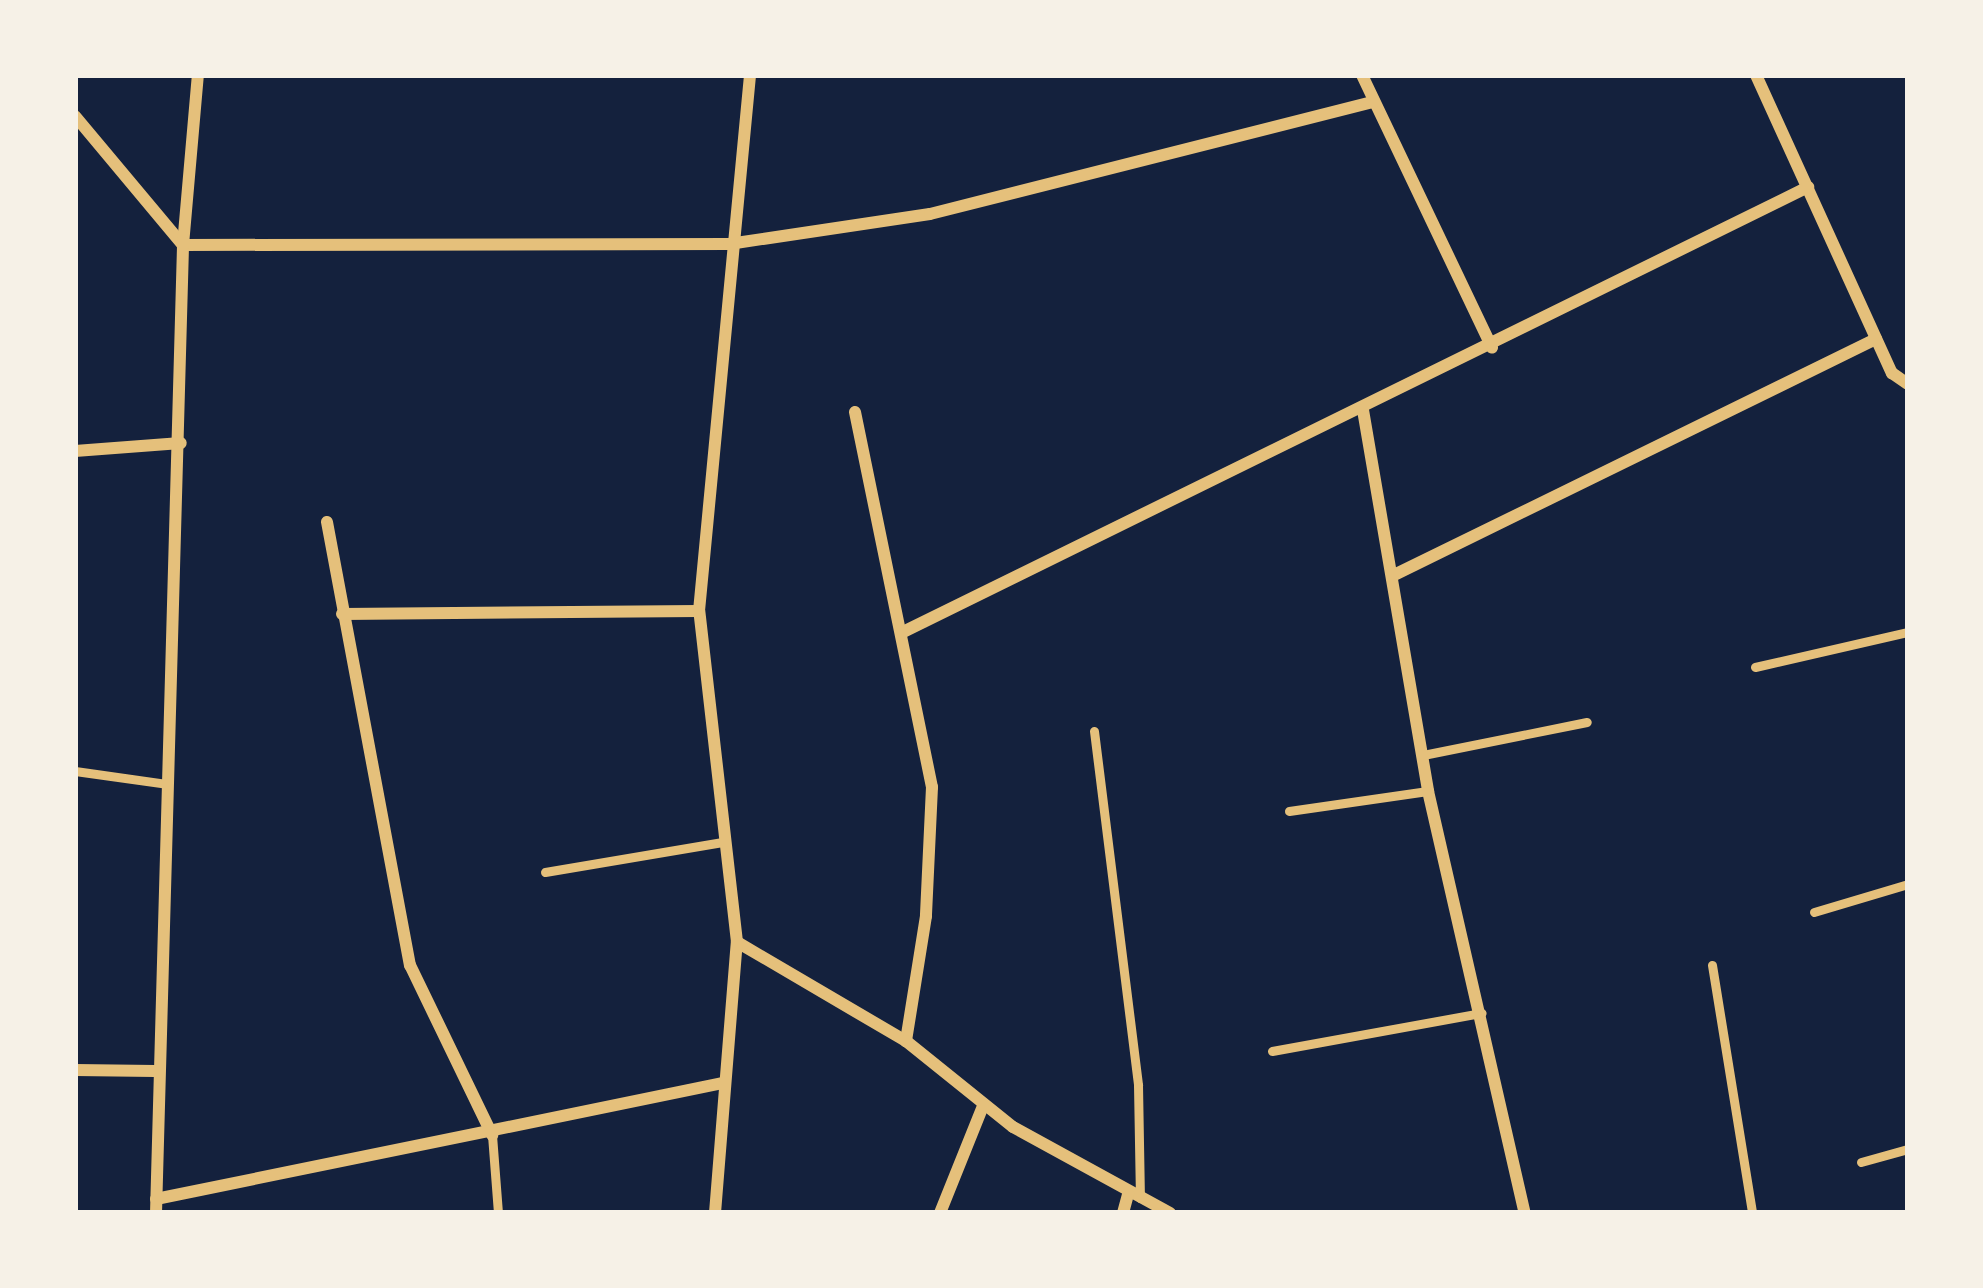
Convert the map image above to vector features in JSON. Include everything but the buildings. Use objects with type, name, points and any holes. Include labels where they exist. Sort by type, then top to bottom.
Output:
[{"type":"street","points":[[198,75],[183,245],[181,443],[155,1071],[156,1206],[723,1083]]},
{"type":"street","points":[[715,1213],[737,942],[699,611],[729,244],[750,75]]},
{"type":"street","points":[[1361,75],[1492,348]]},
{"type":"street","points":[[1756,75],[1892,373],[1908,384]]},
{"type":"street","points":[[183,245],[729,244],[930,214],[1374,101]]},
{"type":"street","points":[[75,116],[183,245]]},
{"type":"street","points":[[901,633],[1492,348],[1808,188]]},
{"type":"street","points":[[1392,576],[1876,339]]},
{"type":"street","points":[[1364,410],[1428,790],[1525,1213]]},
{"type":"street","points":[[855,412],[932,787],[926,916],[906,1041]]},
{"type":"street","points":[[75,451],[181,443]]},
{"type":"street","points":[[327,521],[410,965],[492,1135]]},
{"type":"street","points":[[342,614],[699,611]]},
{"type":"street","points":[[737,942],[906,1041],[983,1106],[1170,1213]]},
{"type":"street","points":[[75,1070],[155,1071]]},
{"type":"street","points":[[940,1213],[983,1106]]},
{"type":"street","points":[[1123,1213],[1134,1196]]},
{"type":"lane","points":[[1755,667],[1908,632]]},
{"type":"lane","points":[[1423,755],[1587,722]]},
{"type":"lane","points":[[1094,731],[1138,1085],[1134,1196]]},
{"type":"lane","points":[[75,771],[169,784]]},
{"type":"lane","points":[[1289,812],[1428,790]]},
{"type":"lane","points":[[545,872],[722,842]]},
{"type":"lane","points":[[1814,912],[1908,884]]},
{"type":"lane","points":[[1712,965],[1753,1213]]},
{"type":"lane","points":[[1272,1051],[1482,1013]]},
{"type":"lane","points":[[492,1135],[499,1213]]},
{"type":"lane","points":[[1862,1162],[1908,1149]]}]
